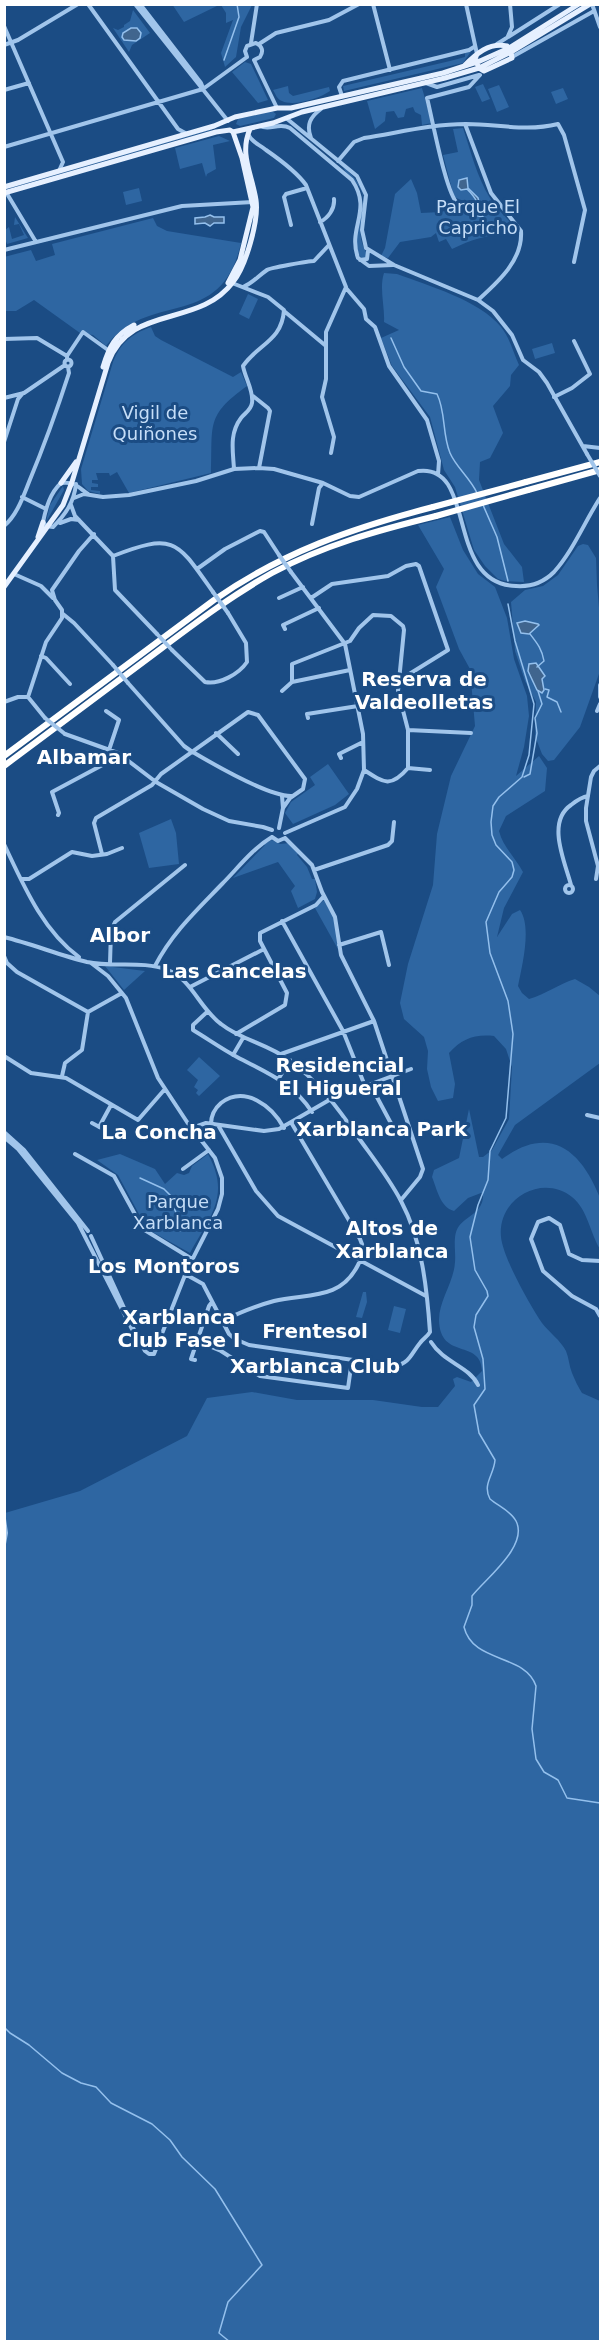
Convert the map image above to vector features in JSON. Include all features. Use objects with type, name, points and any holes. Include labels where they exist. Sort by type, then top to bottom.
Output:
[{"type":"highway","points":[[4,756],[214,600],[255,573],[285,557],[370,524],[600,462]]},
{"type":"highway","points":[[4,766],[214,609],[253,584],[295,562],[372,532],[600,470]]},
{"type":"main road","points":[[511,53],[579,4]]},
{"type":"main road","points":[[5,191],[222,131],[249,131],[324,106],[481,69],[528,45],[543,33],[591,4]]},
{"type":"main road","points":[[463,67],[477,54],[494,46],[505,45],[511,53]]},
{"type":"main road","points":[[477,54],[481,69]]},
{"type":"main road","points":[[5,191],[58,171],[229,122],[235,117],[291,108],[463,67],[481,69]]},
{"type":"main road","points":[[276,110],[286,118]]},
{"type":"main road","points":[[273,123],[278,118],[276,110]]},
{"type":"main road","points":[[229,122],[255,202]]},
{"type":"main road","points":[[222,131],[237,143]]},
{"type":"main road","points":[[4,587],[63,505],[73,483],[108,363],[116,344],[126,334],[140,326],[206,305],[231,282],[245,243],[255,202],[245,154],[245,143],[249,131]]},
{"type":"main road","points":[[73,483],[76,462],[108,350],[118,336],[128,328],[205,302],[231,282]]},
{"type":"main road","points":[[61,483],[76,462]]},
{"type":"street","points":[[4,45],[12,43],[78,4]]},
{"type":"street","points":[[88,4],[158,102],[180,130],[187,134]]},
{"type":"street","points":[[135,4],[229,122]]},
{"type":"street","points":[[140,4],[201,83],[203,89]]},
{"type":"street","points":[[247,57],[246,49],[251,43],[257,4]]},
{"type":"street","points":[[251,43],[259,44],[276,33],[329,20],[359,4]]},
{"type":"street","points":[[373,4],[390,70]]},
{"type":"street","points":[[466,4],[477,54]]},
{"type":"street","points":[[507,37],[512,27],[510,4]]},
{"type":"street","points":[[494,46],[560,4]]},
{"type":"street","points":[[591,4],[600,27]]},
{"type":"street","points":[[528,45],[547,39],[594,10]]},
{"type":"street","points":[[4,26],[63,162],[58,171]]},
{"type":"street","points":[[512,27],[521,29]]},
{"type":"street","points":[[543,33],[547,39]]},
{"type":"street","points":[[254,60],[262,54],[259,44]]},
{"type":"street","points":[[342,96],[339,87],[343,81],[474,47]]},
{"type":"street","points":[[4,147],[203,89],[247,57]]},
{"type":"street","points":[[247,57],[254,60],[276,110]]},
{"type":"street","points":[[458,204],[454,201],[448,184],[427,98],[469,87],[481,69]]},
{"type":"street","points":[[4,90],[28,83]]},
{"type":"street","points":[[311,138],[308,126],[310,118],[324,106]]},
{"type":"street","points":[[286,118],[357,176],[365,188],[366,207],[362,235],[369,257],[359,260]]},
{"type":"street","points":[[465,124],[491,193],[521,231],[520,246],[512,264],[498,283],[478,300]]},
{"type":"street","points":[[338,160],[358,139],[434,127],[465,124],[529,129],[560,125],[585,210],[574,262]]},
{"type":"street","points":[[260,126],[264,128],[282,125],[290,128],[352,180],[362,201],[354,243],[359,260],[369,266],[394,266]]},
{"type":"street","points":[[249,131],[250,139],[301,178],[307,188],[346,287],[364,309],[366,319],[375,327],[389,366],[427,420],[439,461],[438,475]]},
{"type":"street","points":[[245,154],[249,148],[257,144]]},
{"type":"street","points":[[291,225],[284,197],[307,188]]},
{"type":"street","points":[[5,191],[36,242]]},
{"type":"street","points":[[320,222],[329,215],[334,200]]},
{"type":"street","points":[[4,250],[182,206],[255,202]]},
{"type":"street","points":[[243,287],[259,278],[270,268],[291,266],[302,261],[314,261],[329,245]]},
{"type":"street","points":[[366,248],[394,266],[478,300],[504,323],[524,360],[539,372],[600,476]]},
{"type":"street","points":[[231,282],[268,297],[326,346]]},
{"type":"street","points":[[331,453],[334,437],[322,397],[326,379],[326,332],[346,287]]},
{"type":"street","points":[[234,469],[232,437],[237,423],[252,406],[252,396],[243,366],[281,328],[284,310]]},
{"type":"street","points":[[4,442],[18,399],[67,362],[83,332],[108,350]]},
{"type":"street","points":[[4,339],[36,338],[67,362],[69,373],[54,423],[22,497],[10,521],[4,526]]},
{"type":"street","points":[[554,397],[590,375],[574,341]]},
{"type":"street","points":[[4,398],[24,393]]},
{"type":"street","points":[[252,396],[270,411],[259,468]]},
{"type":"street","points":[[583,446],[600,448]]},
{"type":"street","points":[[74,498],[89,494],[112,497],[138,494],[196,481],[234,469],[259,468],[274,469],[323,483],[358,498],[418,471],[428,471],[446,481],[453,494],[461,515],[467,545],[480,568],[492,579],[511,586],[534,584],[554,572],[600,498]]},
{"type":"street","points":[[49,525],[46,509],[54,491],[61,483],[73,483],[89,494]]},
{"type":"street","points":[[49,525],[71,505],[74,498],[73,483]]},
{"type":"street","points":[[312,524],[319,488],[323,483]]},
{"type":"street","points":[[22,497],[46,509]]},
{"type":"street","points":[[71,505],[75,516],[112,556],[115,590],[204,682],[215,682],[231,676],[245,666],[248,654],[244,638],[181,549],[169,543],[148,543],[112,556]]},
{"type":"street","points":[[49,525],[71,519],[82,521]]},
{"type":"street","points":[[197,569],[225,549],[260,531],[264,532],[345,644],[363,742],[364,770],[357,789],[345,807],[285,835],[278,841],[272,837]]},
{"type":"street","points":[[52,590],[79,551],[94,534]]},
{"type":"street","points":[[311,598],[332,584],[388,576],[406,566],[416,564],[419,566],[448,650],[398,681]]},
{"type":"street","points":[[14,574],[46,590],[60,606],[63,614],[113,665],[184,746],[242,778],[282,796],[293,796]]},
{"type":"street","points":[[279,598],[303,587]]},
{"type":"street","points":[[46,590],[52,590]]},
{"type":"street","points":[[52,590],[55,600]]},
{"type":"street","points":[[285,629],[283,625],[319,608]]},
{"type":"street","points":[[28,697],[40,656],[63,614]]},
{"type":"street","points":[[292,682],[292,663],[345,644],[373,615],[392,616],[403,626],[398,692],[408,730],[408,768],[400,778],[393,782],[377,779],[364,770]]},
{"type":"street","points":[[40,656],[46,658],[70,684]]},
{"type":"street","points":[[282,691],[292,682],[351,670]]},
{"type":"street","points":[[600,685],[600,697]]},
{"type":"street","points":[[4,702],[18,697],[28,697]]},
{"type":"street","points":[[28,697],[45,718],[65,734],[116,752],[156,782],[229,821],[272,830],[279,828]]},
{"type":"street","points":[[597,711],[600,704]]},
{"type":"street","points":[[308,718],[307,714],[358,706]]},
{"type":"street","points":[[106,711],[118,720],[109,750]]},
{"type":"street","points":[[102,854],[94,820],[156,782],[161,774],[244,713],[258,714],[304,779],[303,789],[293,796],[283,808]]},
{"type":"street","points":[[408,730],[471,733]]},
{"type":"street","points":[[216,733],[238,754]]},
{"type":"street","points":[[341,758],[339,754],[363,742]]},
{"type":"street","points":[[58,814],[52,792],[110,761],[116,752]]},
{"type":"street","points":[[596,879],[598,866],[586,821],[591,777],[600,766]]},
{"type":"street","points":[[408,768],[430,770]]},
{"type":"street","points":[[279,828],[283,808],[282,796]]},
{"type":"street","points":[[570,885],[562,852],[560,820],[566,808],[582,797],[588,796]]},
{"type":"street","points":[[314,870],[388,845],[392,841],[394,822]]},
{"type":"street","points":[[279,828],[314,870],[324,896],[336,917],[342,955],[374,1021],[409,1127],[422,1172],[401,1200]]},
{"type":"street","points":[[272,830],[272,837]]},
{"type":"street","points":[[155,966],[169,941],[186,919],[257,847],[272,837]]},
{"type":"street","points":[[4,844],[35,905],[50,928],[74,953],[87,962],[155,966],[179,976],[207,1012],[235,1034],[290,1060],[332,1100],[401,1200],[416,1242],[426,1285],[430,1332],[406,1363],[395,1366],[249,1345],[235,1339],[222,1321],[200,1281],[185,1274]]},
{"type":"street","points":[[22,878],[28,879],[72,852],[92,856],[122,848]]},
{"type":"street","points":[[110,963],[111,931],[115,922],[185,865]]},
{"type":"street","points":[[235,1034],[285,1005],[287,1000],[287,993],[260,940],[260,933],[316,904],[324,896]]},
{"type":"street","points":[[282,921],[344,1030],[368,1085],[394,1129],[397,1131],[409,1127]]},
{"type":"street","points":[[339,945],[381,932],[389,966]]},
{"type":"street","points":[[4,937],[100,968],[122,993],[130,1007],[158,1078],[209,1149],[219,1167],[222,1194],[216,1216],[185,1274],[157,1350],[152,1354],[145,1351],[87,1234],[24,1150],[4,1132]]},
{"type":"street","points":[[189,987],[264,949]]},
{"type":"street","points":[[4,956],[7,963],[17,972],[88,1011]]},
{"type":"street","points":[[88,1011],[122,993]]},
{"type":"street","points":[[62,1076],[65,1063],[82,1050],[88,1011]]},
{"type":"street","points":[[207,1012],[193,1025],[194,1030],[233,1055],[279,1078],[306,1103],[312,1112]]},
{"type":"street","points":[[281,1054],[374,1021]]},
{"type":"street","points":[[233,1055],[243,1038]]},
{"type":"street","points":[[4,1056],[31,1072],[62,1076],[139,1120],[165,1089]]},
{"type":"street","points":[[279,1078],[290,1060]]},
{"type":"street","points":[[192,1128],[200,1124],[264,1131],[284,1128],[332,1100],[411,1069]]},
{"type":"street","points":[[211,1124],[212,1114],[221,1104],[234,1096],[242,1096],[261,1103],[277,1117],[284,1128]]},
{"type":"street","points":[[99,1127],[111,1105]]},
{"type":"street","points":[[587,1115],[600,1118]]},
{"type":"street","points":[[92,1123],[105,1130]]},
{"type":"street","points":[[222,1321],[248,1309],[276,1301],[330,1292],[341,1286],[356,1270],[364,1251],[360,1239],[292,1124]]},
{"type":"street","points":[[218,1125],[256,1191],[272,1211],[289,1223],[426,1296]]},
{"type":"street","points":[[4,1137],[18,1149],[87,1234]]},
{"type":"street","points":[[183,1169],[209,1149]]},
{"type":"street","points":[[75,1154],[114,1176],[142,1229],[192,1259]]},
{"type":"street","points":[[600,1261],[582,1260],[569,1254],[560,1225],[549,1218],[538,1222],[533,1230],[531,1239],[543,1271],[572,1296],[596,1309],[600,1316]]},
{"type":"street","points":[[421,1292],[426,1285]]},
{"type":"street","points":[[195,1360],[191,1359],[212,1302]]},
{"type":"street","points":[[197,1341],[221,1351],[261,1376],[348,1388],[352,1360]]},
{"type":"street","points":[[431,1342],[443,1357],[471,1375],[478,1385]]},
{"type":"street","points":[[4,1519],[6,1533],[4,1544]]},
{"type":"green space","points":[[172,4],[219,4],[219,5],[184,22]]},
{"type":"green space","points":[[221,5],[252,5],[241,27],[236,57],[225,67],[221,53],[233,20],[226,23],[226,13]]},
{"type":"green space","points":[[133,10],[150,33],[132,45],[129,52],[113,28],[118,30],[124,27],[130,21]]},
{"type":"green space","points":[[472,50],[463,63],[344,91],[343,86],[465,57],[465,53]]},
{"type":"green space","points":[[245,62],[251,64],[268,100],[258,103],[232,72]]},
{"type":"green space","points":[[483,84],[490,99],[482,102],[475,87]]},
{"type":"green space","points":[[499,85],[509,107],[497,112],[488,89]]},
{"type":"green space","points":[[288,86],[289,93],[293,96],[329,87],[330,91],[307,101],[287,103],[279,99],[273,90]]},
{"type":"green space","points":[[422,88],[432,123],[422,125],[421,115],[415,112],[413,107],[406,109],[404,117],[398,118],[394,111],[386,112],[385,121],[375,129],[367,101]]},
{"type":"green space","points":[[563,88],[568,99],[556,104],[551,92]]},
{"type":"green space","points":[[272,111],[276,114],[274,118],[240,126],[236,124],[238,119]]},
{"type":"green space","name":"Parque El Capricho","points":[[463,128],[485,190],[517,235],[484,237],[452,249],[446,239],[439,242],[436,233],[431,237],[400,242],[388,258],[381,256],[385,248],[395,194],[411,179],[417,193],[421,213],[441,212],[462,206],[461,200],[454,197],[443,155],[458,152],[453,129]]},
{"type":"green space","points":[[212,130],[5,190],[5,189]]},
{"type":"green space","points":[[219,136],[230,141],[213,145],[216,169],[206,177],[202,163],[180,169],[175,148]]},
{"type":"green space","points":[[343,167],[356,180],[363,194],[358,186]]},
{"type":"green space","points":[[139,188],[142,201],[126,205],[123,192]]},
{"type":"green space","points":[[363,196],[364,201],[360,230],[367,254],[366,258],[361,258],[358,252],[358,231]]},
{"type":"green space","points":[[15,217],[28,238],[7,244],[5,230],[9,227],[12,239],[24,235],[19,224],[14,225]]},
{"type":"green space","points":[[153,218],[157,226],[167,231],[241,243],[231,271],[218,289],[201,300],[143,318],[124,329],[106,346],[93,335],[80,333],[34,300],[16,311],[5,311],[4,257],[31,250],[36,261],[55,255],[52,244]]},
{"type":"green space","points":[[384,273],[397,274],[467,302],[492,317],[509,340],[519,365],[511,375],[510,386],[493,406],[503,433],[490,458],[480,462],[479,480],[504,544],[522,567],[524,582],[498,579],[474,550],[455,487],[444,470],[430,417],[392,366],[381,338],[399,330],[384,322],[382,285]]},
{"type":"green space","points":[[248,294],[258,299],[249,319],[239,314]]},
{"type":"green space","name":"Vigil de Quiñones","points":[[151,327],[155,336],[161,340],[233,377],[241,372],[247,386],[224,406],[214,423],[211,473],[129,493],[117,472],[110,476],[109,473],[96,473],[98,480],[92,480],[92,483],[98,484],[98,487],[91,487],[91,490],[100,491],[100,494],[88,491],[82,484],[81,469],[113,362],[128,340]]},
{"type":"green space","points":[[552,343],[555,353],[535,359],[532,349]]},
{"type":"green space","points":[[63,486],[64,490],[46,522],[50,505]]},
{"type":"green space","points":[[450,517],[463,550],[478,574],[495,587],[507,618],[514,659],[527,696],[529,716],[516,776],[539,756],[547,768],[545,791],[506,816],[499,831],[503,842],[523,872],[504,908],[497,937],[512,914],[520,910],[524,917],[526,936],[518,986],[529,999],[575,979],[600,996],[600,1063],[515,1125],[498,1155],[502,1159],[519,1149],[535,1144],[549,1143],[562,1147],[583,1167],[601,1202],[600,1249],[582,1208],[577,1202],[560,1190],[548,1188],[535,1189],[514,1201],[506,1211],[501,1237],[518,1281],[542,1323],[566,1351],[571,1370],[582,1393],[600,1401],[600,2341],[5,2341],[5,1513],[80,1491],[187,1436],[207,1398],[252,1392],[297,1400],[373,1400],[438,1407],[455,1386],[453,1379],[457,1377],[471,1382],[482,1371],[480,1361],[475,1355],[446,1341],[441,1333],[439,1320],[441,1305],[454,1269],[457,1230],[481,1205],[483,1194],[468,1198],[454,1211],[442,1202],[432,1177],[434,1170],[459,1158],[469,1109],[479,1157],[483,1157],[492,1150],[509,1119],[512,1067],[506,1049],[494,1036],[469,1038],[449,1053],[455,1084],[453,1098],[438,1101],[431,1087],[427,1069],[428,1051],[424,1037],[404,1019],[400,1003],[408,964],[433,885],[437,834],[451,776],[475,726],[470,669],[459,649],[436,587],[444,569],[418,525]]},
{"type":"green space","points":[[588,545],[596,558],[600,619],[600,671],[580,727],[554,760],[548,761],[542,754],[535,736],[536,702],[525,681],[515,651],[511,602],[525,590],[543,586],[558,575],[578,546]]},
{"type":"green space","points":[[328,764],[349,794],[335,805],[293,824],[285,813],[291,802],[315,785],[310,777]]},
{"type":"green space","points":[[171,819],[176,833],[179,864],[149,868],[139,833]]},
{"type":"green space","points":[[272,840],[280,844],[290,843],[299,852],[297,855],[307,867],[312,879],[315,879],[317,892],[315,899],[298,908],[291,891],[295,886],[278,862],[233,878],[265,845],[263,844]]},
{"type":"green space","points":[[324,900],[334,918],[339,951],[315,908]]},
{"type":"green space","points":[[105,966],[145,971],[124,990]]},
{"type":"green space","points":[[199,1057],[220,1076],[199,1096],[196,1093],[198,1090],[194,1087],[198,1080],[187,1070]]},
{"type":"green space","name":"Parque Xarblanca","points":[[120,1154],[155,1169],[165,1184],[177,1173],[184,1175],[189,1173],[192,1166],[208,1154],[215,1169],[218,1194],[211,1216],[190,1253],[147,1229],[118,1175],[97,1160]]},
{"type":"green space","points":[[363,1292],[366,1292],[367,1302],[362,1318],[356,1317]]},
{"type":"green space","points":[[394,1306],[406,1309],[400,1333],[388,1330]]},
{"type":"shaded area","points":[[131,28],[137,28],[141,33],[140,38],[136,41],[124,40],[122,37],[123,33]]},
{"type":"shaded area","points":[[467,178],[468,188],[478,198],[483,217],[478,216],[478,205],[473,195],[467,189],[461,190],[458,187],[459,180]]},
{"type":"shaded area","points":[[210,215],[224,217],[224,223],[214,223],[210,226],[205,223],[195,224],[195,218]]},
{"type":"shaded area","points":[[525,621],[539,625],[529,634],[521,633],[517,623]]},
{"type":"shaded area","points":[[536,663],[545,676],[542,679],[544,690],[542,693],[537,690],[528,671],[529,664]]},
{"type":"waterway","points":[[224,60],[239,17],[237,4]]},
{"type":"waterway","points":[[391,338],[404,367],[421,391],[437,394],[442,408],[450,453],[477,493]]},
{"type":"waterway","points":[[483,505],[497,537],[508,581]]},
{"type":"waterway","points":[[508,604],[515,641],[534,704],[529,755],[522,777],[499,797],[493,806],[491,822],[496,845],[512,862],[514,870],[512,877],[499,892],[486,922],[490,953],[508,1001],[513,1034],[506,1118],[490,1151],[488,1180],[478,1205],[470,1237],[475,1270],[488,1296],[476,1315],[474,1327],[483,1359],[485,1389],[474,1405],[479,1433],[495,1460],[487,1489],[490,1499],[514,1517],[518,1531],[516,1541],[504,1562],[472,1596],[472,1605],[464,1627],[469,1639],[478,1647],[521,1668],[536,1686],[532,1729],[536,1759],[544,1772],[558,1780],[567,1798],[600,1803]]},
{"type":"waterway","points":[[530,634],[539,646],[544,661],[537,667]]},
{"type":"waterway","points":[[545,689],[549,690],[547,697],[557,702],[561,712]]},
{"type":"waterway","points":[[524,777],[530,774],[537,733],[535,718],[542,704],[538,691]]},
{"type":"waterway","points":[[140,1178],[164,1189],[173,1198],[173,1206],[179,1219],[175,1224],[179,1231],[188,1228],[185,1218],[179,1219]]},
{"type":"waterway","points":[[4,2027],[62,2073],[81,2083],[96,2087],[111,2103],[152,2124],[215,2189],[262,2265],[228,2302],[219,2333],[230,2342]]},
{"type":"district","name":"Reserva de Valdeolletas","points":[[424,690]]},
{"type":"district","name":"Albamar","points":[[84,757]]},
{"type":"district","name":"Albor","points":[[120,935]]},
{"type":"district","name":"Las Cancelas","points":[[234,971]]},
{"type":"district","name":"Residencial El Higueral","points":[[340,1076]]},
{"type":"district","name":"Xarblanca Park","points":[[382,1129]]},
{"type":"district","name":"La Concha","points":[[159,1132]]},
{"type":"district","name":"Altos de Xarblanca","points":[[392,1240]]},
{"type":"district","name":"Los Montoros","points":[[164,1266]]},
{"type":"district","name":"Xarblanca Club Fase I","points":[[179,1328]]},
{"type":"district","name":"Frentesol","points":[[315,1331]]},
{"type":"district","name":"Xarblanca Club","points":[[315,1366]]}]
